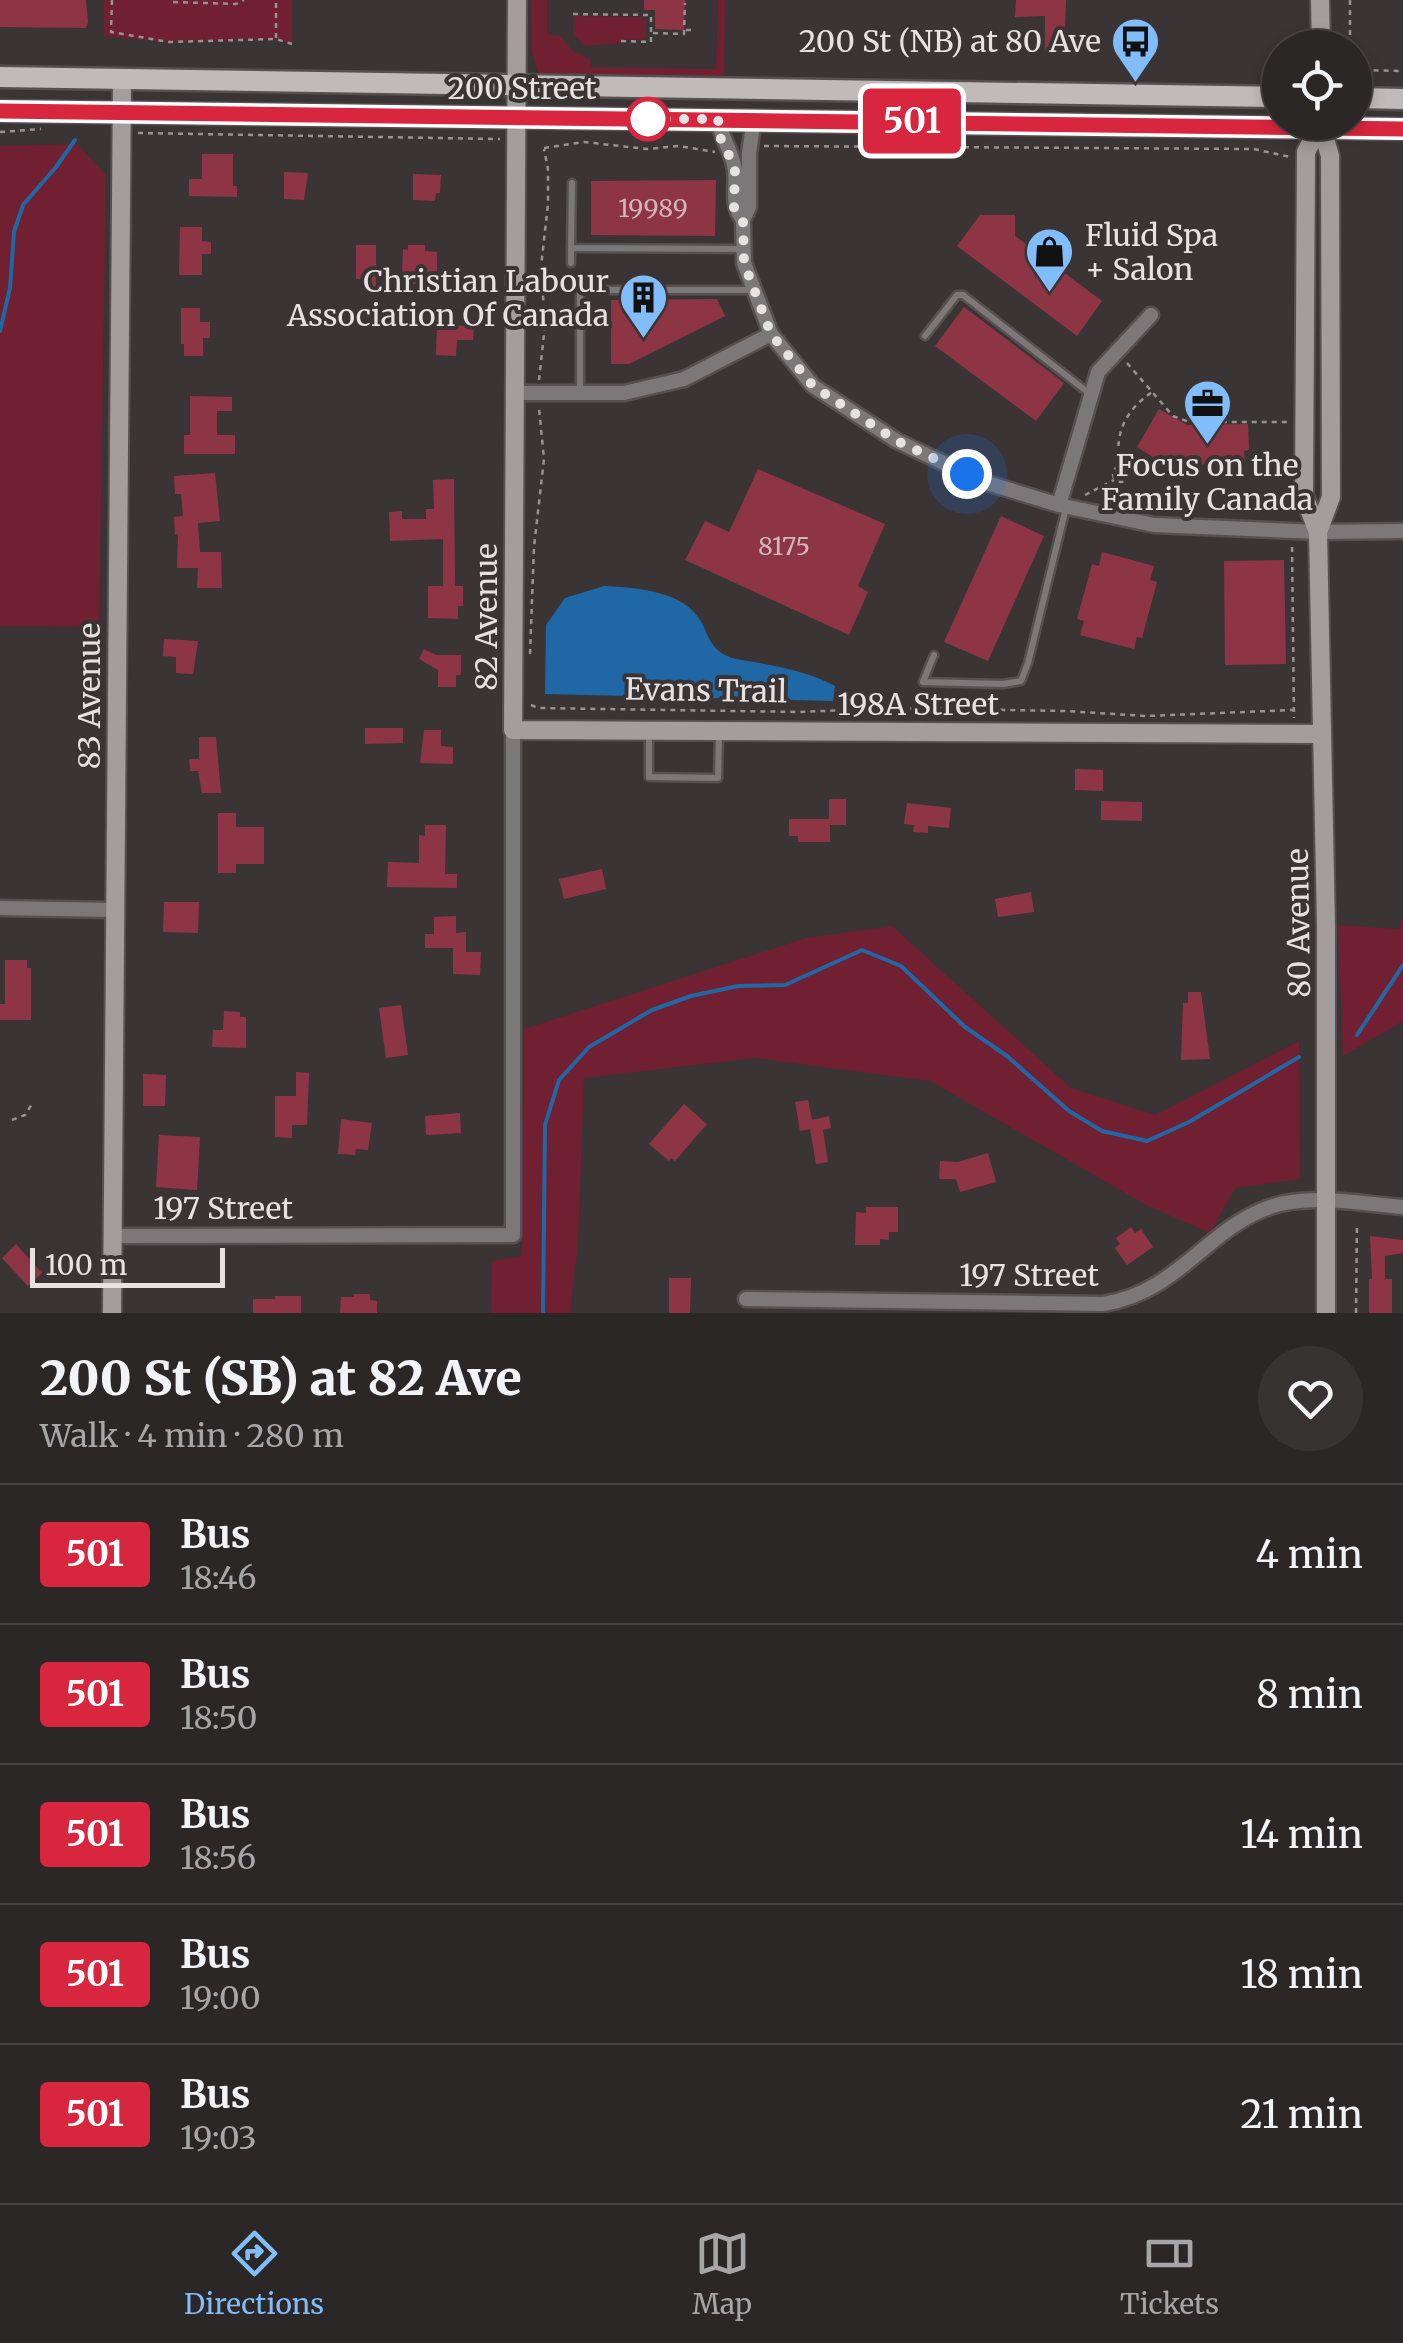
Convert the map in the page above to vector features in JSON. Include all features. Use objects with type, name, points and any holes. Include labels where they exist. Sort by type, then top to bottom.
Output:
[{"type":"main road","name":"200 Street","points":[[0,77],[1262,97]]},
{"type":"main road","points":[[1372,98],[1403,99]]},
{"type":"main road","name":"200 Street","points":[[0,111],[1262,124]]},
{"type":"main road","name":"200 Street","points":[[1372,128],[1403,129]]},
{"type":"street","name":"82 Avenue","points":[[513,1235],[518,0]]},
{"type":"street","points":[[1320,0],[1320,30]]},
{"type":"street","name":"83 Avenue","points":[[112,1313],[122,79]]},
{"type":"street","points":[[718,119],[721,140],[735,167],[734,208],[743,220]]},
{"type":"street","points":[[754,120],[753,142],[748,152],[749,206],[743,220],[744,263],[771,334],[813,386],[897,441],[984,482],[1154,526],[1403,531]]},
{"type":"street","name":"80 Avenue","points":[[1312,140],[1306,152],[1304,496],[1318,532],[1326,945],[1326,1313]]},
{"type":"street","name":"80 Avenue","points":[[1318,532],[1331,497],[1330,156],[1325,140]]},
{"type":"street","points":[[1068,503],[1098,372],[1151,315]]},
{"type":"street","points":[[514,393],[624,394],[684,379],[771,334]]},
{"type":"street","name":"198A Street","points":[[513,730],[1322,734]]},
{"type":"street","points":[[0,908],[115,910]]},
{"type":"street","name":"197 Street","points":[[746,1299],[1086,1305],[1120,1301],[1156,1287],[1260,1211],[1278,1204],[1325,1201],[1403,1207]]},
{"type":"street","name":"197 Street","points":[[113,1236],[513,1235]]},
{"type":"lane","points":[[571,263],[572,183]]},
{"type":"lane","points":[[571,248],[744,249]]},
{"type":"lane","points":[[580,393],[580,290],[754,290]]},
{"type":"lane","points":[[925,336],[957,295],[963,295],[1091,394]]},
{"type":"lane","points":[[934,655],[923,682],[1021,682],[1068,503]]},
{"type":"lane","points":[[648,730],[649,777],[700,778],[718,778],[719,731]]},
{"type":"path","points":[[112,0],[111,32],[169,42],[276,40],[292,44]]},
{"type":"path","points":[[173,2],[236,4],[244,0]]},
{"type":"path","points":[[276,0],[276,40]]},
{"type":"path","points":[[1350,0],[1350,30]]},
{"type":"path","points":[[651,33],[684,34],[685,2]]},
{"type":"path","points":[[573,14],[651,16],[651,42],[622,41]]},
{"type":"path","points":[[684,30],[695,30]]},
{"type":"path","points":[[1372,70],[1403,71]]},
{"type":"path","points":[[142,133],[493,138]]},
{"type":"path","points":[[538,141],[544,148],[548,169],[540,378]]},
{"type":"path","points":[[544,148],[584,142],[721,152]]},
{"type":"path","points":[[762,144],[1254,149],[1291,157]]},
{"type":"path","points":[[1126,362],[1172,416],[1189,422],[1290,422]]},
{"type":"path","points":[[1120,466],[1118,448],[1124,420],[1152,392]]},
{"type":"path","points":[[530,664],[534,547],[544,458],[539,412]]},
{"type":"path","points":[[1068,503],[1115,479],[1122,481],[1128,476],[1127,469],[1120,466]]},
{"type":"path","points":[[1115,479],[1114,470],[1120,466]]},
{"type":"path","points":[[1293,554],[1294,719]]},
{"type":"path","name":"Evans Trail","points":[[530,699],[538,708],[800,712],[892,708],[1146,716],[1293,710]]},
{"type":"path","points":[[12,1120],[26,1115],[32,1104]]},
{"type":"path","points":[[1356,1313],[1357,1223]]},
{"type":"shaded area","points":[[104,0],[292,0],[292,44],[276,39],[169,42],[104,36]]},
{"type":"shaded area","points":[[531,0],[547,0],[547,34],[560,36],[573,51],[590,59],[591,67],[716,69],[718,0],[725,0],[724,81],[539,76],[532,52]]},
{"type":"shaded area","points":[[573,16],[642,17],[646,20],[646,36],[643,40],[622,39],[621,43],[585,46],[573,34]]},
{"type":"shaded area","points":[[77,144],[106,175],[99,627],[0,626],[0,146]]},
{"type":"shaded area","points":[[1403,920],[1403,1021],[1343,1056],[1338,925],[1398,929]]},
{"type":"shaded area","points":[[892,926],[1071,1088],[1155,1115],[1299,1041],[1300,1179],[1235,1188],[1210,1233],[1148,1206],[930,1081],[755,1058],[584,1078],[578,1242],[570,1313],[491,1313],[492,1261],[521,1256],[524,1029],[806,938]]},
{"type":"water","points":[[604,586],[672,597],[694,612],[712,644],[723,654],[817,678],[835,686],[833,701],[545,694],[546,625],[565,598]]},
{"type":"building","points":[[0,0],[86,0],[88,22],[86,28],[0,27]]},
{"type":"building","points":[[644,0],[685,0],[684,30],[655,29],[655,10],[644,10]]},
{"type":"building","points":[[1016,0],[1066,0],[1064,52],[1045,52],[1045,16],[1015,17]]},
{"type":"building","points":[[202,154],[233,154],[237,197],[189,196],[189,179],[202,179]]},
{"type":"building","points":[[284,172],[308,173],[304,200],[284,199]]},
{"type":"building","points":[[413,174],[441,175],[440,193],[436,193],[435,201],[413,200]]},
{"type":"building","points":[[716,180],[715,236],[591,235],[591,181]]},
{"type":"building","points":[[980,215],[1015,215],[1015,236],[1102,301],[1077,336],[957,246]]},
{"type":"building","points":[[180,227],[202,227],[202,241],[211,242],[211,254],[202,254],[202,275],[179,275]]},
{"type":"building","points":[[356,245],[376,245],[376,288],[361,287],[361,279],[356,279]]},
{"type":"building","points":[[408,245],[425,245],[425,251],[437,252],[437,284],[413,284],[414,277],[402,277],[403,249],[408,250]]},
{"type":"building","name":"Christian Labour Association Of Canada","points":[[717,299],[725,316],[629,364],[611,364],[611,300]]},
{"type":"building","points":[[964,307],[1064,383],[1036,421],[935,346]]},
{"type":"building","points":[[181,308],[200,308],[200,322],[210,322],[210,338],[203,338],[203,356],[184,356]]},
{"type":"building","points":[[437,325],[474,326],[473,340],[457,340],[456,356],[436,355]]},
{"type":"building","points":[[190,396],[232,397],[232,411],[217,411],[217,435],[235,435],[235,454],[184,454],[184,435],[190,435]]},
{"type":"building","points":[[1159,409],[1187,425],[1248,424],[1245,463],[1167,466],[1137,447]]},
{"type":"building","points":[[758,469],[885,524],[858,586],[868,592],[849,635],[685,560],[705,521],[729,532]]},
{"type":"building","points":[[215,473],[220,521],[198,523],[200,552],[221,552],[222,588],[197,588],[198,568],[177,568],[174,517],[183,516],[174,476]]},
{"type":"building","points":[[454,479],[455,586],[463,586],[463,606],[458,606],[458,619],[428,618],[428,586],[443,586],[443,539],[390,541],[389,512],[402,511],[402,519],[426,519],[426,509],[434,509],[433,480]]},
{"type":"building","points":[[1001,516],[1044,536],[988,661],[944,642]]},
{"type":"building","points":[[1102,552],[1154,566],[1150,580],[1157,582],[1142,638],[1137,637],[1134,649],[1080,635],[1084,621],[1077,619],[1092,564],[1099,566]]},
{"type":"building","points":[[1284,560],[1286,664],[1225,665],[1224,561]]},
{"type":"building","points":[[164,639],[198,641],[193,674],[176,673],[176,657],[163,656]]},
{"type":"building","points":[[424,649],[436,655],[461,655],[461,675],[456,675],[456,687],[438,687],[438,670],[419,659]]},
{"type":"building","points":[[365,728],[403,728],[403,743],[365,744]]},
{"type":"building","points":[[424,730],[441,730],[441,746],[453,747],[453,764],[420,763]]},
{"type":"building","points":[[199,737],[216,737],[221,793],[202,793],[198,771],[190,771],[189,759],[199,759]]},
{"type":"building","points":[[1075,769],[1103,770],[1103,791],[1075,790]]},
{"type":"building","points":[[829,799],[846,799],[846,825],[830,825],[830,842],[798,842],[798,836],[789,836],[789,819],[829,819]]},
{"type":"building","points":[[1101,801],[1142,802],[1142,821],[1101,820]]},
{"type":"building","points":[[907,803],[951,808],[949,828],[928,826],[928,833],[913,832],[914,825],[904,824]]},
{"type":"building","points":[[218,813],[236,813],[236,827],[264,827],[264,864],[236,864],[236,873],[218,873]]},
{"type":"building","points":[[425,825],[446,825],[445,874],[457,874],[457,888],[387,887],[388,862],[419,863],[419,835],[425,836]]},
{"type":"building","points":[[602,869],[606,889],[564,899],[559,879]]},
{"type":"building","points":[[1031,892],[1034,912],[998,917],[995,899]]},
{"type":"building","points":[[164,902],[199,902],[198,933],[163,932]]},
{"type":"building","points":[[456,916],[456,933],[466,932],[466,952],[481,952],[480,975],[453,974],[453,948],[425,948],[425,934],[434,934],[434,917]]},
{"type":"building","points":[[5,960],[27,960],[27,968],[31,968],[31,1020],[0,1020],[0,1004],[5,1004]]},
{"type":"building","points":[[1188,992],[1201,992],[1210,1059],[1181,1060],[1183,1003],[1188,1003]]},
{"type":"building","points":[[401,1005],[408,1055],[386,1058],[379,1008]]},
{"type":"building","points":[[224,1011],[240,1012],[240,1017],[246,1017],[246,1048],[212,1047],[213,1030],[223,1030]]},
{"type":"building","points":[[296,1072],[309,1073],[307,1125],[292,1125],[292,1138],[275,1137],[275,1096],[296,1096]]},
{"type":"building","points":[[143,1074],[166,1075],[165,1106],[143,1106]]},
{"type":"building","points":[[808,1100],[812,1120],[829,1116],[831,1128],[823,1130],[828,1162],[816,1164],[810,1129],[800,1131],[795,1102]]},
{"type":"building","points":[[684,1104],[707,1124],[675,1161],[669,1161],[649,1144]]},
{"type":"building","points":[[460,1113],[461,1133],[426,1135],[425,1116]]},
{"type":"building","points":[[341,1119],[372,1123],[368,1150],[356,1149],[355,1155],[338,1154]]},
{"type":"building","points":[[159,1135],[200,1137],[197,1190],[156,1187]]},
{"type":"building","points":[[988,1153],[996,1182],[960,1192],[956,1179],[939,1179],[940,1161],[958,1162]]},
{"type":"building","points":[[866,1207],[898,1207],[898,1232],[889,1232],[889,1240],[880,1239],[880,1245],[855,1245],[856,1212],[866,1213]]},
{"type":"building","points":[[1131,1227],[1135,1233],[1141,1229],[1153,1247],[1127,1265],[1115,1248],[1120,1244],[1116,1238]]},
{"type":"building","points":[[1370,1236],[1403,1240],[1403,1253],[1385,1256],[1385,1279],[1392,1279],[1392,1313],[1369,1313]]},
{"type":"building","points":[[16,1244],[42,1273],[28,1286],[2,1258]]},
{"type":"building","points":[[669,1278],[691,1278],[690,1313],[669,1313]]},
{"type":"building","points":[[370,1294],[370,1300],[377,1301],[377,1313],[340,1313],[341,1297]]},
{"type":"building","points":[[301,1296],[301,1313],[253,1313],[253,1299]]},
{"type":"waterway","points":[[0,331],[10,288],[14,232],[23,205],[75,140]]},
{"type":"waterway","points":[[543,1313],[545,1125],[559,1080],[589,1047],[652,1010],[691,996],[738,986],[785,985],[862,950],[901,966],[965,1027],[1007,1056],[1069,1111],[1102,1131],[1147,1141],[1189,1122],[1299,1057]]},
{"type":"waterway","points":[[1357,1035],[1403,965]]},
{"type":"bus line","name":"501","points":[[0,111],[1403,129]]},
{"type":"place","name":"200 St (NB) at 80 Ave","points":[[1136,84]]},
{"type":"place","name":"Fluid Spa + Salon","points":[[1050,294]]},
{"type":"place","name":"Christian Labour Association Of Canada","points":[[644,340]]},
{"type":"place","name":"Focus on the Family Canada","points":[[1207,446]]},
{"type":"route","points":[[648,119],[718,119],[721,140],[735,167],[734,208],[743,220],[744,263],[771,334],[813,386],[897,441],[967,474]]}]
